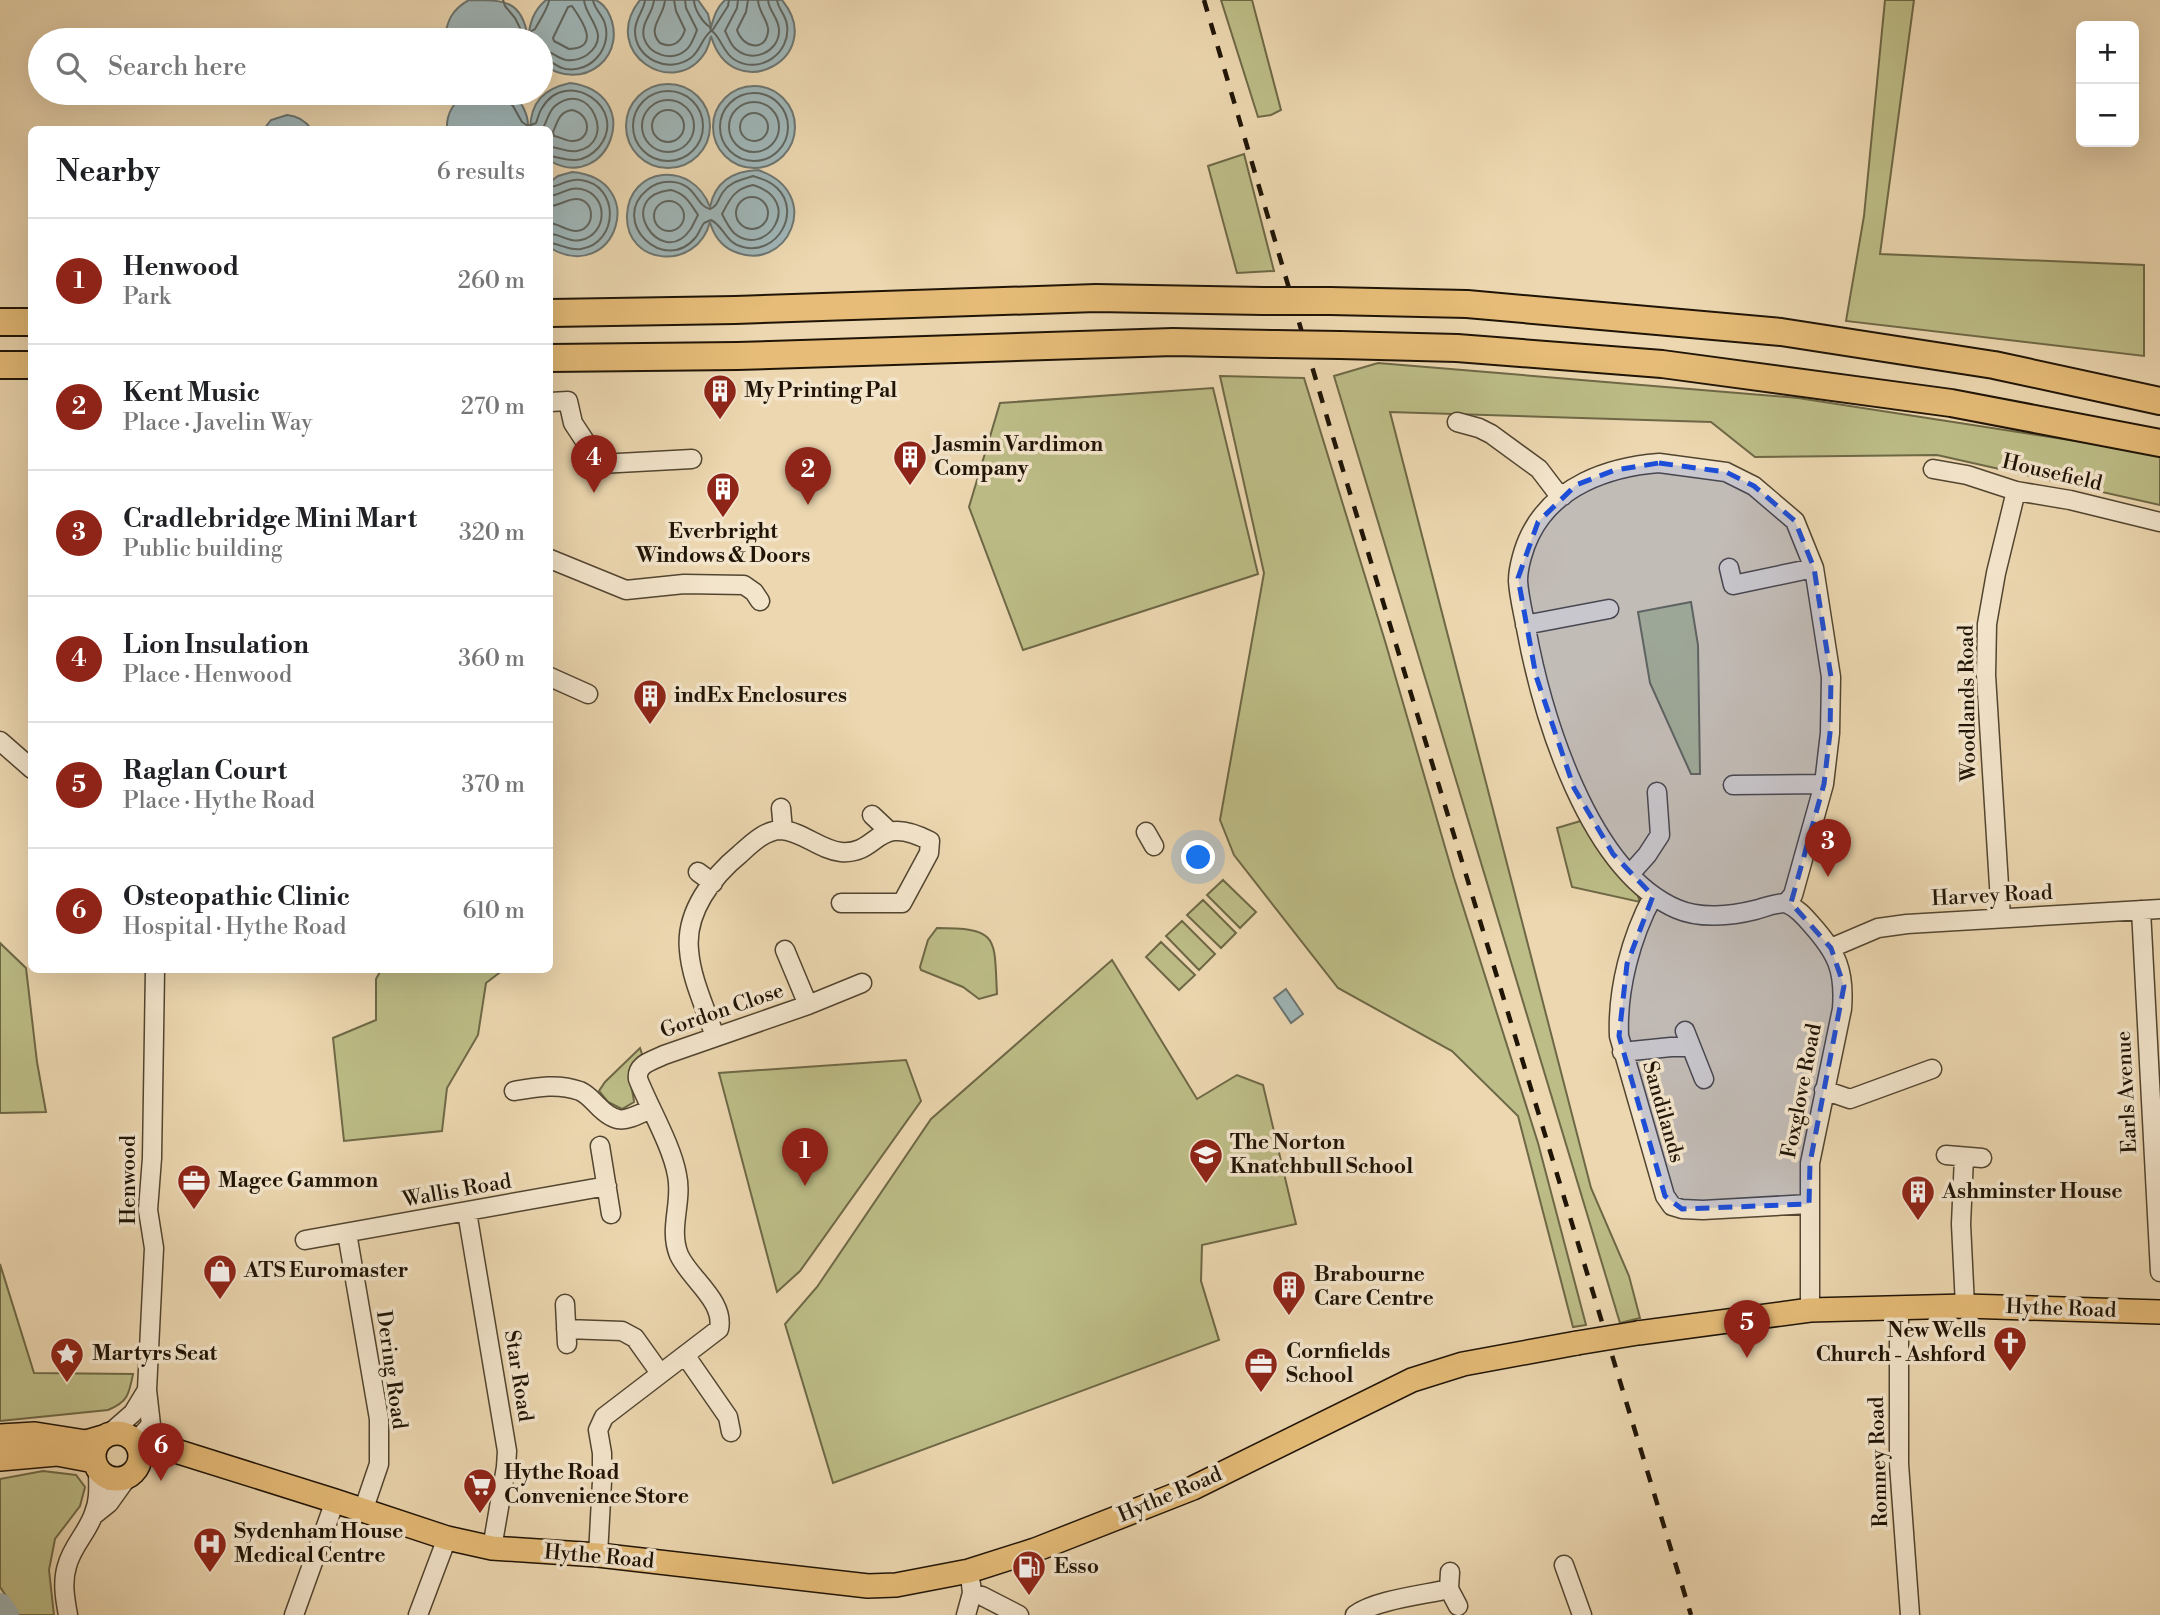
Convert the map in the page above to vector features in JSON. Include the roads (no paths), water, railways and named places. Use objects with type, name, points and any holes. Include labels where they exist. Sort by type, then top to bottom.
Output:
[{"type":"highway","points":[[553,313],[1096,298],[1467,304],[1781,332],[1994,365],[2160,401]]},
{"type":"highway","points":[[0,322],[28,322]]},
{"type":"highway","points":[[553,358],[737,356],[1173,342],[1457,348],[1662,364],[1951,403],[2160,443]]},
{"type":"highway","points":[[0,365],[28,365]]},
{"type":"main road","name":"Hythe Road","points":[[135,1456],[149,1441],[447,1538],[492,1548],[598,1555],[868,1586],[971,1582],[1035,1550],[1193,1488],[1412,1380],[1463,1364],[1638,1333],[1810,1310],[1965,1306],[2160,1312]]},
{"type":"main road","points":[[0,1436],[35,1434],[86,1442],[106,1436],[123,1434],[135,1456],[116,1479],[103,1474],[96,1465],[95,1448],[106,1436]]},
{"type":"main road","points":[[0,1459],[57,1454],[96,1465]]},
{"type":"street","points":[[553,402],[568,401],[573,423],[600,464],[692,459]]},
{"type":"street","points":[[1464,429],[1491,434],[1539,469],[1563,496]]},
{"type":"street","points":[[1640,465],[1679,465],[1727,472],[1754,486],[1795,521],[1814,568],[1831,677],[1830,733],[1824,784],[1793,895],[1786,904],[1778,903],[1741,913],[1716,915],[1686,912],[1653,896],[1613,854],[1574,788],[1546,713],[1536,676],[1518,578],[1529,537],[1538,522],[1563,496],[1576,485],[1595,477],[1640,465]]},
{"type":"street","name":"Housefield","points":[[1933,469],[1967,475],[2016,491],[2070,500],[2160,523]]},
{"type":"street","name":"Woodlands Road","points":[[2001,918],[1986,675],[1987,624],[2016,491]]},
{"type":"street","points":[[553,560],[626,590],[684,584],[744,585],[754,592],[760,601]]},
{"type":"street","points":[[1729,568],[1733,585],[1814,568]]},
{"type":"street","points":[[1525,625],[1609,609]]},
{"type":"street","points":[[553,678],[588,694]]},
{"type":"street","points":[[0,741],[28,766]]},
{"type":"street","points":[[1733,785],[1761,778],[1824,784]]},
{"type":"street","points":[[1630,874],[1658,840],[1667,810],[1657,792]]},
{"type":"street","points":[[782,808],[783,830]]},
{"type":"street","points":[[872,815],[888,831]]},
{"type":"street","points":[[715,1037],[694,976],[688,947],[692,921],[701,898],[705,877],[727,864],[761,836],[783,830],[842,852],[862,848],[888,831],[900,830],[930,841],[929,853],[902,903],[841,903]]},
{"type":"street","name":"Sandilands","points":[[1653,896],[1643,916],[1627,964],[1618,1020],[1622,1052],[1665,1196],[1672,1206],[1682,1209],[1809,1204]]},
{"type":"street","name":"Foxglove Road","points":[[1786,904],[1800,912],[1832,948],[1844,986],[1842,1009],[1810,1163],[1810,1310]]},
{"type":"street","name":"Harvey Road","points":[[1832,948],[1878,928],[1907,924],[2160,909]]},
{"type":"street","name":"Earls Avenue","points":[[2141,910],[2160,1272]]},
{"type":"street","points":[[785,950],[808,1006]]},
{"type":"street","name":"Henwood","points":[[151,1424],[147,1390],[154,1248],[148,1210],[152,1158],[155,973]]},
{"type":"street","name":"Gordon Close","points":[[598,1555],[602,1453],[598,1430],[604,1417],[719,1329],[721,1319],[716,1306],[681,1258],[675,1242],[677,1172],[638,1079],[640,1068],[664,1055],[808,1006],[862,983]]},
{"type":"street","points":[[1622,1052],[1671,1047],[1688,1039],[1704,1079]]},
{"type":"street","points":[[1824,1090],[1850,1099],[1932,1069]]},
{"type":"street","points":[[514,1091],[547,1077],[586,1094],[607,1115],[616,1120],[651,1109]]},
{"type":"street","points":[[600,1146],[611,1214]]},
{"type":"street","points":[[1965,1306],[1955,1156],[1982,1158]]},
{"type":"street","name":"Wallis Road","points":[[309,1235],[347,1233],[607,1186]]},
{"type":"street","name":"Star Road","points":[[467,1212],[507,1451],[492,1548]]},
{"type":"street","name":"Dering Road","points":[[347,1233],[379,1419],[379,1464],[363,1511]]},
{"type":"street","points":[[565,1304],[566,1337],[622,1331],[635,1338],[660,1373]]},
{"type":"street","name":"Romney Road","points":[[1899,1307],[1899,1464],[1910,1615]]},
{"type":"street","points":[[684,1355],[728,1417],[731,1432]]},
{"type":"street","points":[[106,1436],[133,1413],[147,1390]]},
{"type":"street","points":[[151,1424],[156,1433],[173,1448]]},
{"type":"street","points":[[94,1515],[109,1503],[151,1424]]},
{"type":"street","points":[[68,1615],[64,1584],[66,1567],[72,1550],[94,1515],[98,1500],[96,1465]]},
{"type":"street","points":[[294,1615],[335,1500]]},
{"type":"street","points":[[418,1615],[447,1538]]},
{"type":"street","points":[[1564,1565],[1582,1615]]},
{"type":"street","points":[[1355,1615],[1362,1610],[1449,1580],[1458,1606]]},
{"type":"street","points":[[966,1615],[971,1582]]},
{"type":"street","points":[[971,1582],[982,1596],[1019,1615]]},
{"type":"water","points":[[469,0],[502,2],[516,9],[526,28],[447,28],[458,8]]},
{"type":"water","points":[[546,0],[595,0],[607,10],[613,26],[613,41],[608,55],[599,65],[587,72],[573,75],[553,70],[553,28],[530,28],[538,8]]},
{"type":"water","points":[[640,0],[698,0],[708,14],[711,27],[717,9],[725,0],[782,0],[793,21],[794,40],[786,56],[772,67],[755,72],[738,69],[722,58],[711,36],[706,51],[693,66],[677,72],[661,71],[646,64],[635,53],[628,38],[630,20]]},
{"type":"water","points":[[570,83],[594,91],[608,104],[613,121],[611,138],[603,153],[589,164],[571,168],[553,162],[553,126],[530,126],[536,105],[553,105],[553,89]]},
{"type":"water","points":[[668,84],[684,87],[698,96],[707,110],[710,126],[707,142],[698,156],[684,165],[668,168],[652,165],[638,156],[629,142],[626,126],[629,110],[638,96],[652,87]]},
{"type":"water","points":[[754,86],[770,89],[783,98],[792,111],[795,127],[792,143],[783,156],[770,165],[754,168],[738,165],[725,156],[716,143],[713,127],[716,111],[725,98],[738,89]]},
{"type":"water","points":[[454,105],[521,105],[528,126],[447,126]]},
{"type":"water","points":[[287,115],[295,116],[308,126],[266,126],[271,120]]},
{"type":"water","points":[[758,170],[779,181],[790,196],[794,212],[791,228],[783,242],[769,252],[752,256],[729,249],[718,239],[710,222],[703,238],[691,249],[677,255],[649,253],[637,245],[629,232],[627,215],[630,199],[638,187],[649,179],[662,175],[690,181],[710,207],[716,191],[726,179]]},
{"type":"water","points":[[572,172],[596,179],[611,192],[617,209],[615,227],[607,242],[592,253],[573,256],[553,249],[553,180]]},
{"type":"water","points":[[1286,989],[1303,1014],[1291,1023],[1274,998]]},
{"type":"waterway","points":[[0,1605],[7,1615]]},
{"type":"railway","points":[[1204,0],[1329,424],[1691,1615]]},
{"type":"place","name":"My Printing Pal","points":[[720,421]]},
{"type":"place","name":"Jasmin Vardimon Company","points":[[910,487]]},
{"type":"place","name":"Lion Insulation","points":[[594,493]]},
{"type":"place","name":"Kent Music","points":[[808,505]]},
{"type":"place","name":"Everbright Windows & Doors","points":[[723,519]]},
{"type":"place","name":"indEx Enclosures","points":[[650,726]]},
{"type":"place","name":"Cradlebridge Mini Mart","points":[[1828,877]]},
{"type":"place","name":"The Norton Knatchbull School","points":[[1206,1185]]},
{"type":"place","name":"Henwood","points":[[805,1186]]},
{"type":"place","name":"Magee Gammon","points":[[194,1211]]},
{"type":"place","name":"Ashminster House","points":[[1918,1222]]},
{"type":"place","name":"ATS Euromaster","points":[[220,1301]]},
{"type":"place","name":"Brabourne Care Centre","points":[[1289,1317]]},
{"type":"place","name":"Raglan Court","points":[[1747,1358]]},
{"type":"place","name":"New Wells Church - Ashford","points":[[2010,1373]]},
{"type":"place","name":"Martyrs Seat","points":[[67,1384]]},
{"type":"place","name":"Cornfields School","points":[[1261,1394]]},
{"type":"place","name":"Osteopathic Clinic","points":[[161,1481]]},
{"type":"place","name":"Hythe Road Convenience Store","points":[[480,1515]]},
{"type":"place","name":"Sydenham House Medical Centre","points":[[210,1574]]},
{"type":"place","name":"Esso","points":[[1029,1597]]}]
